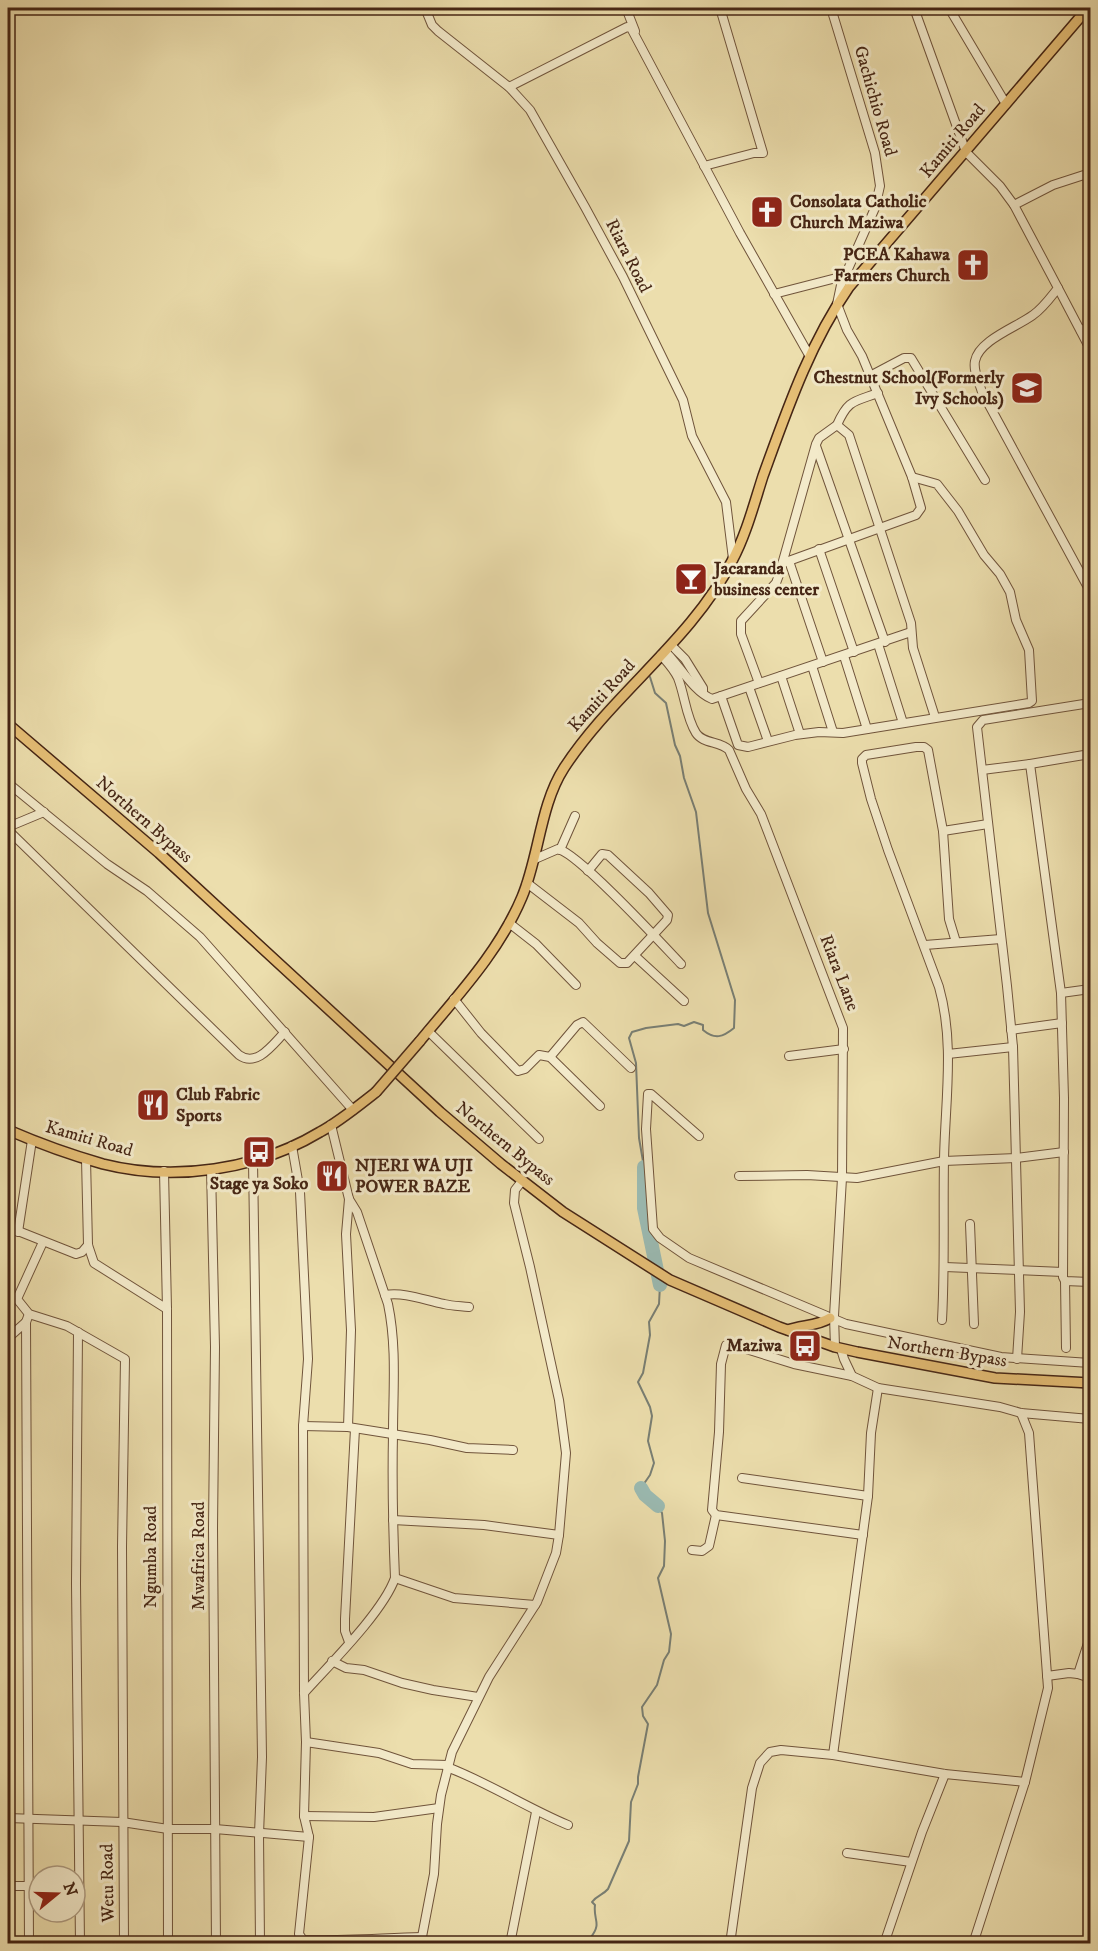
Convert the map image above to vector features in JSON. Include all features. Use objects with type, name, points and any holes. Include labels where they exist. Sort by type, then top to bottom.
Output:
[{"type":"main road","name":"Kamiti Road","points":[[8,1130],[86,1159],[124,1168],[164,1171],[211,1169],[253,1161],[292,1146],[331,1125],[376,1092],[487,959],[509,923],[535,859],[552,791],[570,758],[712,596],[733,560],[809,355],[837,304],[849,286],[1088,8]]},
{"type":"main road","name":"Northern Bypass","points":[[8,724],[159,853],[440,1112],[522,1181],[594,1233],[670,1280],[788,1330],[838,1348],[995,1378],[1090,1383]]},
{"type":"main road","points":[[788,1330],[832,1319]]},
{"type":"street","name":"Riara Road","points":[[425,8],[432,25],[438,31],[509,87],[530,110],[585,207],[676,385],[683,400],[692,436],[726,502],[733,560]]},
{"type":"street","points":[[626,8],[635,33],[704,166],[809,355]]},
{"type":"street","points":[[704,166],[754,153],[763,153],[720,8]]},
{"type":"street","name":"Gachichio Road","points":[[831,8],[875,153],[880,186],[875,208],[837,295],[837,304]]},
{"type":"street","points":[[914,8],[966,152],[1000,186],[1014,205],[1090,349]]},
{"type":"street","points":[[949,8],[1006,104]]},
{"type":"street","points":[[509,87],[627,27],[635,33]]},
{"type":"street","points":[[1014,205],[1053,185],[1090,173]]},
{"type":"street","points":[[774,294],[844,276]]},
{"type":"street","points":[[1058,288],[1035,313],[987,343],[978,352],[975,373],[982,392],[1090,591]]},
{"type":"street","points":[[786,562],[916,515],[920,511],[912,477],[878,393],[837,304]]},
{"type":"street","points":[[1081,331],[1090,325]]},
{"type":"street","points":[[870,376],[904,358],[911,358],[985,480]]},
{"type":"street","points":[[759,683],[741,634],[741,621],[776,583],[786,562],[819,438],[837,425],[843,409],[848,405],[878,393]]},
{"type":"street","points":[[837,425],[849,435],[881,528],[911,623],[916,660],[935,717]]},
{"type":"street","points":[[816,444],[850,538],[903,723]]},
{"type":"street","points":[[721,696],[738,746],[748,747],[800,734],[867,729],[1032,701],[1029,655],[1016,620],[1010,592],[938,484],[912,477]]},
{"type":"street","points":[[819,549],[854,652]]},
{"type":"street","points":[[786,562],[823,662]]},
{"type":"street","points":[[666,650],[700,692],[710,698],[844,656],[911,632]]},
{"type":"street","name":"Riara Lane","points":[[666,650],[678,677],[696,733],[729,750],[746,789],[766,824],[842,1022],[844,1049],[842,1178],[832,1319],[838,1348],[850,1372]]},
{"type":"street","points":[[844,656],[867,729]]},
{"type":"street","points":[[812,666],[833,732]]},
{"type":"street","points":[[781,676],[800,734]]},
{"type":"street","points":[[749,687],[768,741]]},
{"type":"street","points":[[1017,1359],[1020,1312],[1011,1030],[977,727],[983,720],[1090,703]]},
{"type":"street","points":[[942,1320],[945,1267],[944,1161],[948,1054],[943,999],[871,799],[862,763],[863,757],[916,747],[927,748],[943,831],[949,919],[956,942]]},
{"type":"street","points":[[982,770],[1090,754]]},
{"type":"street","points":[[1030,764],[1061,993],[1064,1152],[1063,1272],[1066,1348]]},
{"type":"street","points":[[8,783],[107,864],[147,891],[200,937],[353,1110]]},
{"type":"street","points":[[44,812],[8,828],[239,1055],[252,1060],[285,1032]]},
{"type":"street","points":[[560,850],[575,816]]},
{"type":"street","points":[[943,831],[988,824]]},
{"type":"street","points":[[535,859],[553,850],[560,850],[588,871],[681,964]]},
{"type":"street","points":[[527,883],[579,923],[620,963],[627,963],[668,917],[664,908],[606,854],[602,854],[588,871]]},
{"type":"street","points":[[509,923],[536,944],[576,985]]},
{"type":"street","points":[[925,945],[1001,939]]},
{"type":"street","points":[[635,956],[684,1001]]},
{"type":"street","points":[[1061,993],[1090,989]]},
{"type":"street","points":[[454,999],[481,1033],[518,1071],[525,1069],[539,1055],[550,1057],[600,1106]]},
{"type":"street","points":[[550,1057],[577,1025],[583,1022],[631,1068]]},
{"type":"street","points":[[1011,1030],[1062,1023]]},
{"type":"street","points":[[428,1030],[539,1139]]},
{"type":"street","points":[[948,1054],[1012,1047]]},
{"type":"street","points":[[789,1056],[844,1049]]},
{"type":"street","points":[[699,1136],[659,1100],[648,1094],[646,1129],[649,1184],[656,1234],[689,1258],[832,1319],[861,1329],[1017,1359],[1090,1363]]},
{"type":"street","points":[[304,1693],[384,1600],[391,1590],[394,1578],[394,1362],[391,1317],[357,1212],[349,1199],[331,1125]]},
{"type":"street","points":[[18,1232],[32,1140]]},
{"type":"street","points":[[292,1146],[300,1192],[308,1359],[303,1426],[306,1742],[304,1816],[309,1837],[300,1938],[303,1940],[422,1941],[434,1874],[439,1808],[448,1766],[478,1696],[536,1605],[554,1562],[564,1482],[565,1442],[530,1267],[514,1203],[515,1190],[522,1181]]},
{"type":"street","points":[[740,1176],[807,1175],[857,1178],[944,1161],[1016,1158],[1064,1152]]},
{"type":"street","points":[[86,1159],[88,1245],[96,1266],[167,1309]]},
{"type":"street","points":[[253,1161],[262,1757],[259,1834],[260,1944]]},
{"type":"street","name":"Mwafrica Road","points":[[211,1169],[215,1347],[213,1540],[216,1944]]},
{"type":"street","name":"Ngumba Road","points":[[164,1171],[167,1309],[168,1944]]},
{"type":"street","points":[[349,1199],[346,1234],[351,1330],[352,1428],[345,1631],[350,1642]]},
{"type":"street","points":[[970,1224],[974,1323]]},
{"type":"street","points":[[8,1227],[76,1254],[82,1252],[88,1245]]},
{"type":"street","points":[[17,1299],[43,1242]]},
{"type":"street","points":[[945,1267],[1063,1272]]},
{"type":"street","points":[[1065,1281],[1090,1282]]},
{"type":"street","points":[[385,1295],[394,1293],[468,1307]]},
{"type":"street","points":[[8,1296],[17,1299],[27,1318],[28,1864]]},
{"type":"street","points":[[27,1318],[60,1323],[78,1332],[76,1584],[80,1944]]},
{"type":"street","points":[[8,1338],[27,1318]]},
{"type":"street","name":"Wetu Road","points":[[78,1332],[125,1359],[122,1547],[124,1944]]},
{"type":"street","points":[[863,1535],[716,1515],[712,1510],[720,1432],[722,1364],[726,1345],[730,1344],[794,1364],[850,1372],[878,1388],[1000,1407],[1021,1413],[1090,1419]]},
{"type":"street","points":[[850,1372],[856,1352]]},
{"type":"street","points":[[833,1755],[868,1496],[872,1433],[878,1388]]},
{"type":"street","points":[[973,1944],[1026,1782],[1047,1697],[1029,1433],[1021,1413]]},
{"type":"street","points":[[303,1426],[352,1428],[467,1448],[513,1450]]},
{"type":"street","points":[[742,1478],[868,1496]]},
{"type":"street","points":[[692,1550],[702,1551],[710,1546],[716,1515]]},
{"type":"street","points":[[393,1520],[484,1525],[559,1534]]},
{"type":"street","points":[[394,1578],[454,1598],[536,1605]]},
{"type":"street","points":[[1078,1674],[1090,1637]]},
{"type":"street","points":[[332,1661],[346,1668],[364,1670],[402,1683],[478,1696]]},
{"type":"street","points":[[1047,1676],[1069,1673],[1090,1678]]},
{"type":"street","points":[[306,1742],[379,1753],[412,1764],[448,1766],[536,1812],[568,1825]]},
{"type":"street","points":[[730,1944],[752,1788],[760,1763],[770,1752],[775,1750],[833,1755],[945,1774],[1026,1782]]},
{"type":"street","points":[[884,1944],[911,1862],[945,1774]]},
{"type":"street","points":[[304,1816],[374,1817],[439,1808]]},
{"type":"street","points":[[510,1944],[536,1812]]},
{"type":"street","points":[[8,1818],[122,1822],[168,1828],[215,1829],[309,1837]]},
{"type":"street","points":[[847,1853],[911,1862]]},
{"type":"street","points":[[8,1886],[27,1886]]},
{"type":"street","points":[[29,1924],[29,1944]]},
{"type":"waterway","points":[[644,1167],[639,1138],[636,1063],[629,1038],[632,1032],[678,1024],[684,1026],[694,1022],[703,1025],[703,1030],[711,1035],[723,1035],[734,1028],[735,1000],[708,913],[696,812],[684,778],[666,703],[655,693],[650,677]]},
{"type":"waterway","points":[[644,1167],[644,1208],[660,1285]]},
{"type":"waterway","points":[[641,1488],[650,1475],[654,1463],[648,1441],[652,1416],[638,1382],[643,1373],[650,1335],[649,1322],[659,1304],[660,1285]]},
{"type":"waterway","points":[[641,1488],[645,1495],[658,1506]]},
{"type":"waterway","points":[[593,1944],[591,1937],[597,1925],[595,1905],[592,1902],[608,1889],[629,1841],[631,1802],[638,1784],[648,1724],[643,1716],[642,1707],[657,1685],[664,1660],[669,1652],[671,1634],[658,1578],[664,1566],[665,1541],[662,1513],[658,1506]]},
{"type":"place","name":"Consolata Catholic Church Maziwa","points":[[767,212]]},
{"type":"place","name":"PCEA Kahawa Farmers Church","points":[[973,265]]},
{"type":"place","name":"Chestnut School(Formerly Ivy Schools)","points":[[1027,388]]},
{"type":"place","name":"Jacaranda business center","points":[[691,579]]},
{"type":"place","name":"Club Fabric Sports","points":[[153,1105]]},
{"type":"place","name":"Stage ya Soko","points":[[259,1152]]},
{"type":"place","name":"NJERI WA UJI POWER BAZE","points":[[332,1176]]},
{"type":"place","name":"Maziwa","points":[[805,1346]]}]
